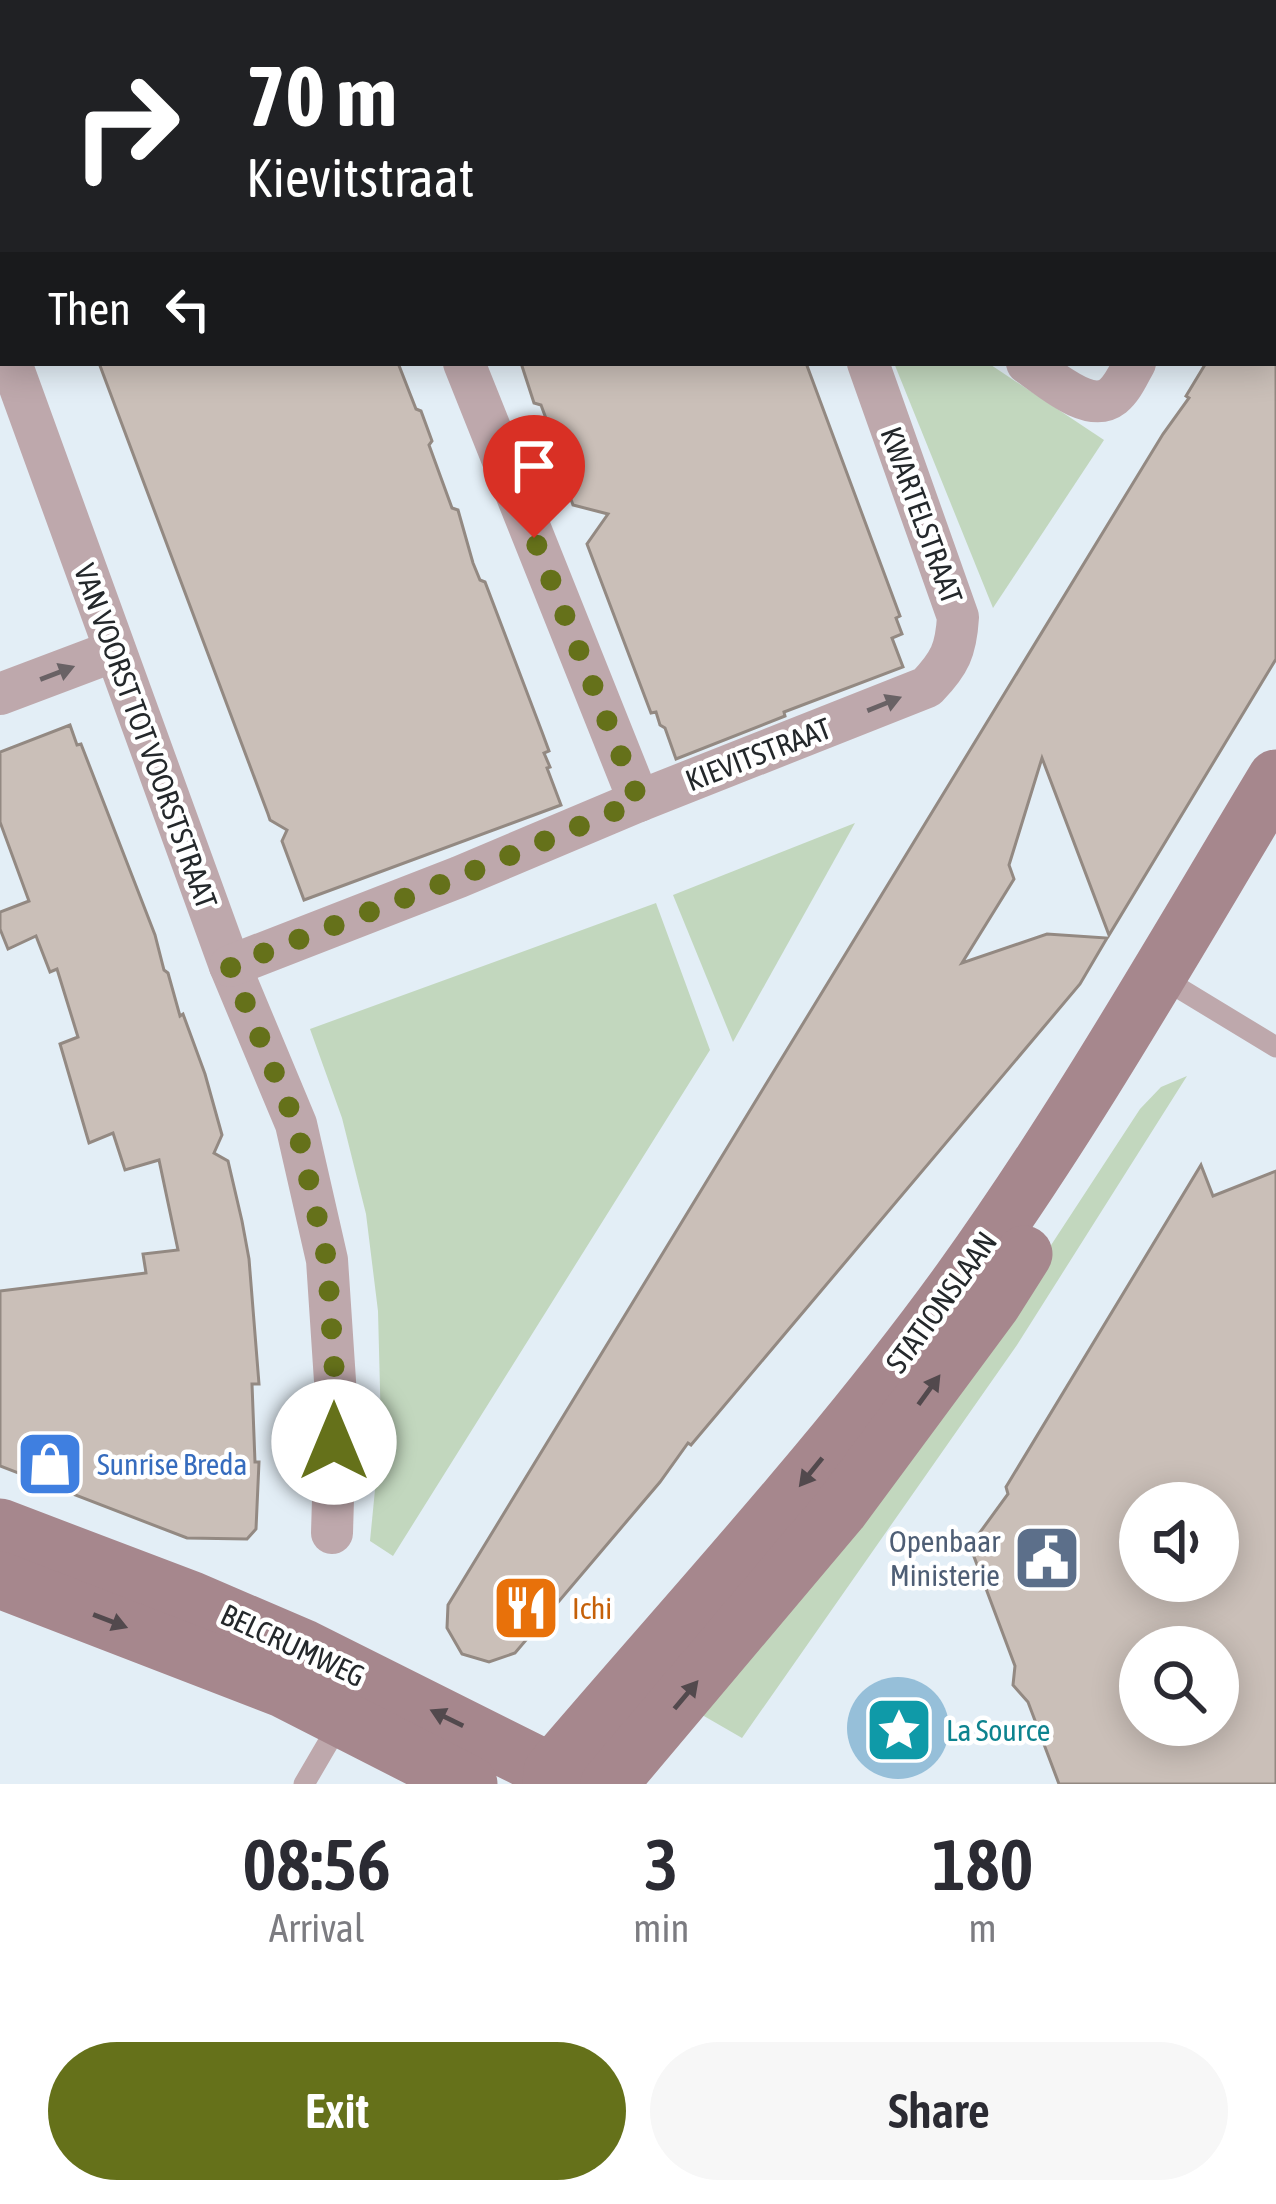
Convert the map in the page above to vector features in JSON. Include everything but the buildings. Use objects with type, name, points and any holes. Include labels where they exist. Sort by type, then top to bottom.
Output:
[{"type":"main road","name":"STATIONSLAAN","points":[[609,1784],[840,1510],[993,1303],[1172,983],[1276,778]]},
{"type":"main road","name":"STATIONSLAAN","points":[[560,1780],[961,1280],[1070,1117],[1276,843]]},
{"type":"main road","name":"BELCRUMWEG","points":[[0,1527],[304,1648],[560,1780]]},
{"type":"main road","name":"BELCRUMWEG","points":[[0,1580],[285,1690],[469,1784]]},
{"type":"street","name":"VAN VOORST TOT VOORSTSTRAAT","points":[[12,366],[230,966],[296,1124],[327,1260],[336,1396],[332,1533]]},
{"type":"street","points":[[465,366],[639,801]]},
{"type":"street","name":"KWARTELSTRAAT","points":[[869,366],[958,616],[957,642],[946,667]]},
{"type":"street","points":[[1032,366],[1085,401],[1097,402],[1112,397],[1133,366]]},
{"type":"street","points":[[0,694],[114,651]]},
{"type":"street","name":"KIEVITSTRAAT","points":[[230,966],[927,687],[946,667]]},
{"type":"lane","points":[[1172,983],[1276,1047]]},
{"type":"lane","points":[[304,1784],[342,1719]]},
{"type":"green space","points":[[895,366],[993,366],[1104,440],[993,608]]},
{"type":"green space","points":[[855,823],[733,1042],[673,895]]},
{"type":"green space","points":[[656,903],[710,1050],[393,1556],[370,1541],[381,1428],[378,1311],[366,1214],[342,1118],[310,1029]]},
{"type":"green space","points":[[1187,1076],[1017,1345],[742,1738],[697,1712],[991,1337],[1140,1109],[1161,1087]]},
{"type":"water","points":[[898,1677],[917,1681],[934,1692],[945,1709],[949,1728],[945,1747],[934,1764],[917,1775],[898,1779],[879,1775],[862,1764],[851,1747],[847,1728],[851,1709],[862,1692],[879,1681]]},
{"type":"place","name":"Sunrise Breda","points":[[50,1464]]},
{"type":"place","name":"Openbaar Ministerie","points":[[1047,1558]]},
{"type":"place","name":"Ichi","points":[[526,1608]]},
{"type":"place","name":"La Source","points":[[899,1730]]},
{"type":"route","points":[[334,1442],[336,1396],[327,1260],[296,1124],[230,966],[639,801],[534,538]]}]
